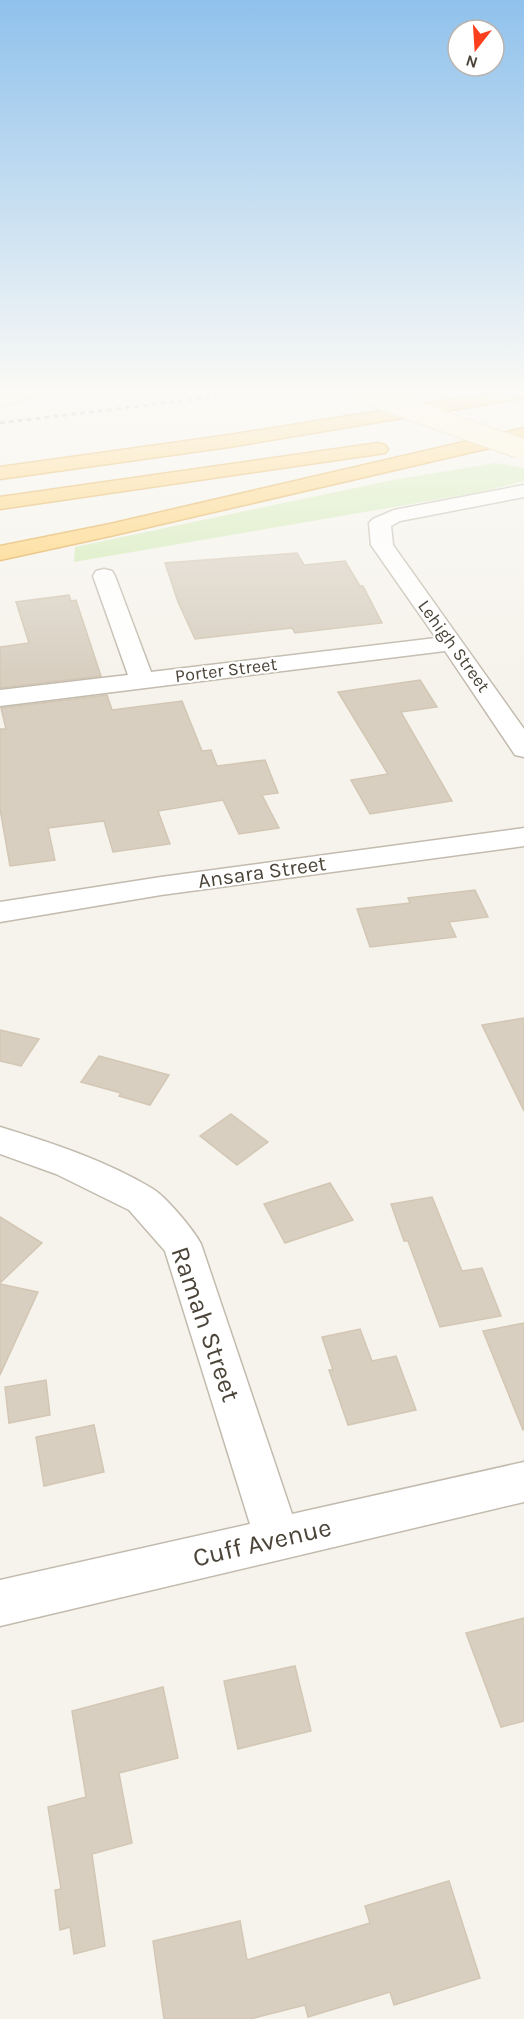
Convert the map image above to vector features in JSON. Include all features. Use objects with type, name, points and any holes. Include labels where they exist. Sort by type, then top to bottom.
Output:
[{"type":"highway","points":[[0,503],[117,486]]},
{"type":"highway","points":[[0,553],[320,486]]},
{"type":"street","name":"Lehigh Street","points":[[524,490],[394,516],[380,523],[382,545],[524,748]]},
{"type":"street","points":[[104,576],[142,680]]},
{"type":"street","name":"Porter Street","points":[[0,698],[452,643]]},
{"type":"street","name":"Ansara Street","points":[[0,912],[161,886],[524,837]]},
{"type":"street","name":"Ramah Street","points":[[0,1140],[69,1164],[142,1200],[182,1244],[278,1538]]},
{"type":"street","name":"Cuff Avenue","points":[[0,1603],[524,1482]]},
{"type":"green space","points":[[363,486],[504,486],[74,562],[75,547]]},
{"type":"building","points":[[297,553],[304,565],[345,561],[360,586],[363,586],[382,623],[295,633],[292,628],[195,639],[178,602],[165,563]]},
{"type":"building","points":[[69,595],[71,601],[76,600],[101,676],[0,688],[0,647],[29,643],[16,602]]},
{"type":"building","points":[[420,680],[437,707],[401,712],[452,801],[370,814],[351,780],[388,774],[338,692]]},
{"type":"building","points":[[107,695],[112,710],[182,701],[202,751],[211,750],[217,766],[265,760],[278,793],[262,795],[279,828],[239,834],[223,800],[158,811],[170,844],[113,852],[104,821],[48,828],[55,860],[10,866],[0,809],[0,729],[6,729],[1,708]]},
{"type":"building","points":[[475,890],[488,917],[449,922],[456,937],[370,947],[357,909],[410,903],[408,898]]},
{"type":"building","points":[[524,1018],[524,1111],[482,1025]]},
{"type":"building","points":[[0,1030],[39,1039],[21,1066],[0,1061]]},
{"type":"building","points":[[99,1056],[169,1075],[150,1105],[119,1096],[121,1093],[81,1082]]},
{"type":"building","points":[[231,1114],[268,1142],[237,1165],[200,1136]]},
{"type":"building","points":[[330,1183],[353,1220],[285,1243],[264,1204]]},
{"type":"building","points":[[432,1197],[462,1271],[482,1268],[501,1316],[440,1327],[408,1241],[404,1241],[391,1204]]},
{"type":"building","points":[[0,1217],[42,1243],[0,1283]]},
{"type":"building","points":[[0,1284],[38,1292],[0,1375]]},
{"type":"building","points":[[524,1323],[524,1429],[523,1430],[483,1331]]},
{"type":"building","points":[[360,1329],[372,1361],[396,1356],[416,1410],[348,1425],[329,1370],[333,1370],[322,1337]]},
{"type":"building","points":[[46,1380],[50,1415],[9,1423],[5,1387]]},
{"type":"building","points":[[94,1425],[104,1472],[44,1486],[36,1437]]},
{"type":"building","points":[[524,1618],[524,1721],[501,1727],[466,1633]]},
{"type":"building","points":[[295,1666],[311,1731],[238,1749],[224,1681]]},
{"type":"building","points":[[163,1687],[178,1758],[119,1773],[132,1843],[92,1854],[105,1946],[74,1954],[70,1927],[60,1930],[55,1890],[61,1889],[48,1807],[86,1797],[72,1711]]},
{"type":"building","points":[[449,1881],[480,1978],[394,2005],[390,1992],[308,2017],[305,2005],[250,2019],[164,2019],[153,1941],[240,1921],[247,1960],[370,1923],[365,1906]]}]
